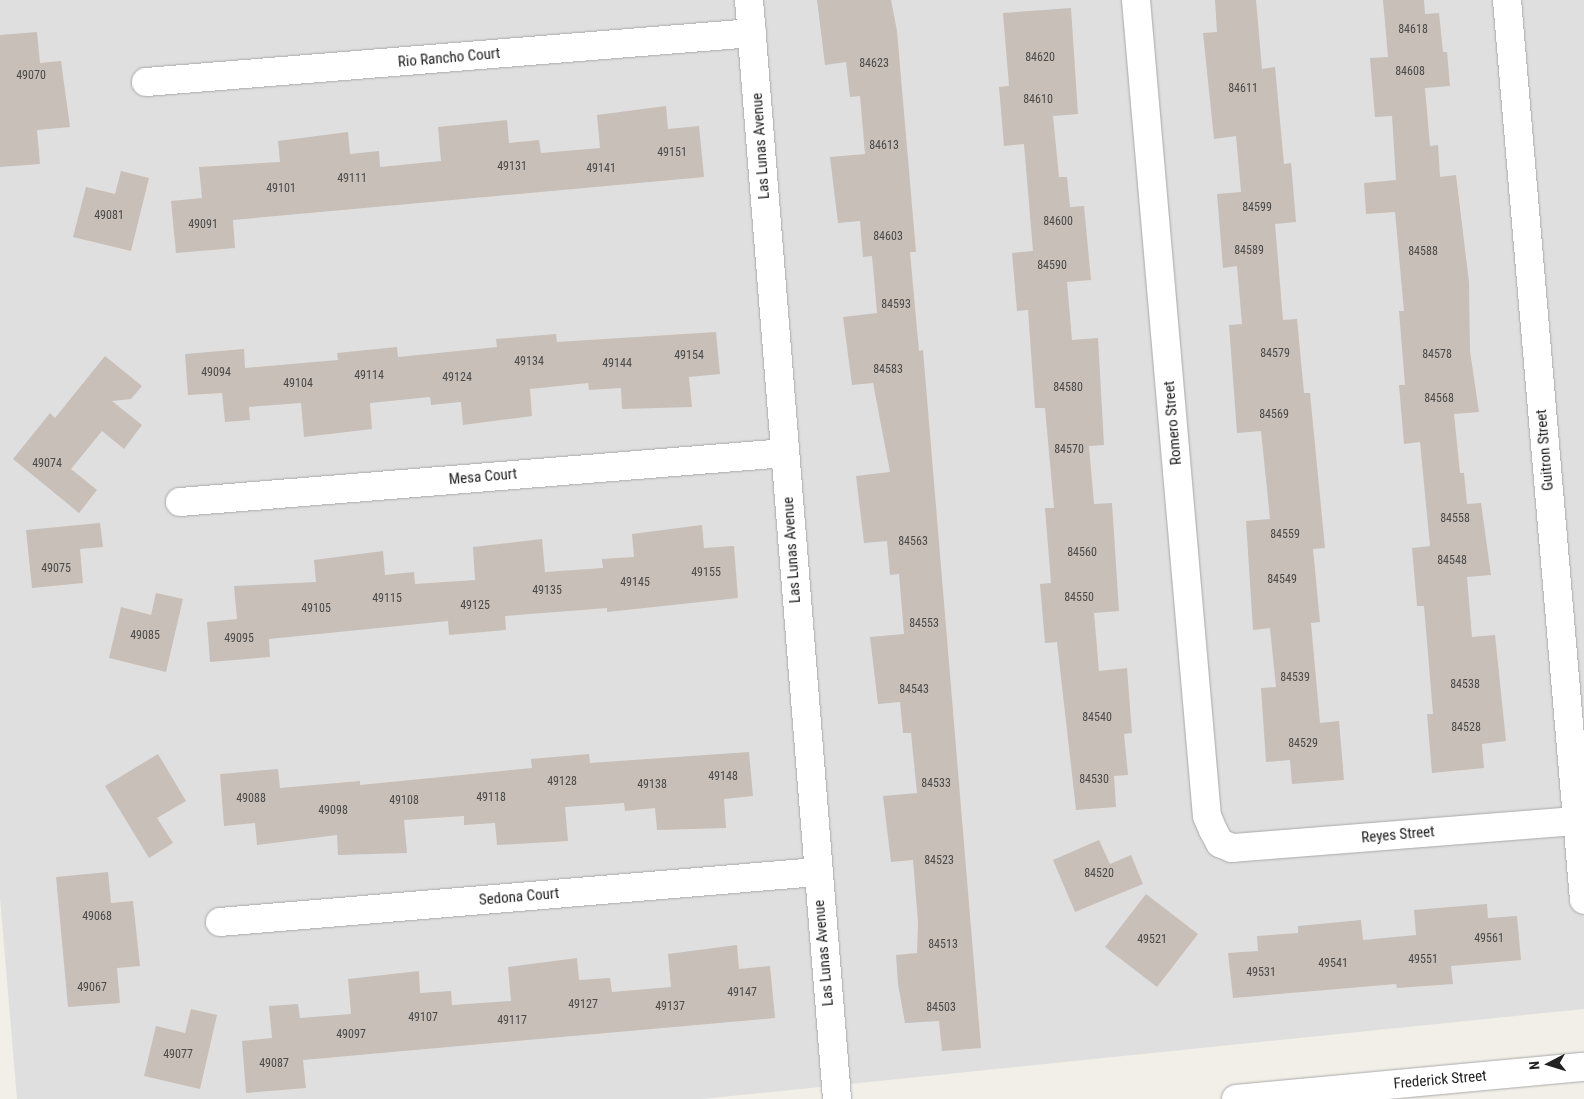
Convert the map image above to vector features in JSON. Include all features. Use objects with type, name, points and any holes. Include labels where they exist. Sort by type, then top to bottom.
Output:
[{"type":"street","name":"Las Lunas Avenue","points":[[750,0],[817,872],[837,1099]]},
{"type":"street","name":"Romero Street","points":[[1136,0],[1207,816],[1220,843]]},
{"type":"street","name":"Guitron Street","points":[[1507,0],[1584,900]]},
{"type":"street","name":"Rio Rancho Court","points":[[146,82],[752,33]]},
{"type":"street","name":"Mesa Court","points":[[180,502],[785,453]]},
{"type":"street","name":"Reyes Street","points":[[1220,843],[1248,848],[1577,821]]},
{"type":"street","name":"Sedona Court","points":[[220,922],[817,872]]},
{"type":"street","name":"Frederick Street","points":[[1236,1099],[1584,1067]]},
{"type":"shaded area","points":[[0,0],[1584,0],[1584,1009],[702,1099],[17,1099],[0,898]]},
{"type":"building","points":[[817,0],[891,0],[897,31],[916,252],[910,252],[919,351],[923,350],[981,1048],[942,1051],[939,1021],[905,1023],[898,984],[896,955],[917,953],[918,922],[913,860],[891,862],[883,796],[917,793],[911,733],[903,733],[900,702],[878,704],[870,637],[904,634],[899,574],[890,575],[887,541],[864,543],[856,476],[890,472],[873,383],[852,385],[843,317],[877,313],[872,256],[863,257],[860,221],[838,223],[830,157],[865,154],[860,96],[850,97],[846,62],[825,65]]},
{"type":"building","points":[[1215,0],[1256,0],[1262,69],[1275,67],[1284,164],[1291,163],[1296,222],[1275,224],[1283,320],[1297,319],[1304,393],[1310,393],[1325,548],[1313,549],[1320,622],[1311,623],[1320,723],[1339,721],[1344,780],[1292,784],[1290,760],[1266,762],[1261,688],[1276,687],[1270,628],[1253,630],[1246,521],[1270,519],[1261,431],[1237,433],[1229,325],[1242,324],[1237,266],[1223,268],[1217,194],[1241,192],[1236,136],[1214,139],[1203,33],[1217,32]]},
{"type":"building","points":[[1383,0],[1424,0],[1425,14],[1439,13],[1443,52],[1447,52],[1450,86],[1425,88],[1430,146],[1438,145],[1440,177],[1456,175],[1469,282],[1470,351],[1479,412],[1454,414],[1460,473],[1464,473],[1467,504],[1481,503],[1491,575],[1467,577],[1472,637],[1495,635],[1506,741],[1482,744],[1484,768],[1432,773],[1427,714],[1433,714],[1424,606],[1417,606],[1412,548],[1430,546],[1420,442],[1404,444],[1399,385],[1405,385],[1399,311],[1404,311],[1395,212],[1366,214],[1364,183],[1396,180],[1392,116],[1375,117],[1370,58],[1388,57]]},
{"type":"building","points":[[1071,8],[1078,114],[1053,116],[1059,177],[1067,177],[1070,207],[1084,206],[1091,280],[1067,282],[1072,340],[1098,338],[1104,445],[1089,446],[1094,504],[1112,503],[1119,611],[1094,613],[1099,671],[1127,668],[1132,733],[1124,734],[1128,775],[1114,776],[1116,807],[1076,810],[1057,642],[1045,643],[1040,584],[1051,583],[1045,508],[1054,508],[1045,408],[1035,408],[1028,310],[1017,311],[1012,253],[1033,251],[1024,144],[1004,146],[999,87],[1009,86],[1003,13]]},
{"type":"building","points":[[37,32],[40,63],[61,61],[70,127],[37,130],[40,164],[0,167],[0,35]]},
{"type":"building","points":[[666,106],[668,129],[699,126],[704,177],[233,220],[235,248],[176,253],[171,201],[202,198],[199,167],[280,162],[278,141],[348,132],[350,154],[379,151],[380,167],[441,161],[438,127],[507,120],[509,143],[539,140],[541,153],[600,148],[597,115]]},
{"type":"building","points":[[121,171],[149,178],[131,251],[73,237],[86,187],[115,194]]},
{"type":"building","points":[[716,332],[720,374],[689,377],[692,407],[622,409],[621,388],[589,390],[588,383],[530,389],[532,416],[463,425],[461,402],[431,405],[430,397],[370,403],[372,429],[304,437],[301,403],[249,407],[250,420],[225,422],[222,393],[188,395],[185,354],[244,349],[245,368],[338,360],[337,353],[397,347],[398,357],[497,347],[496,339],[556,334],[557,342]]},
{"type":"building","points":[[105,356],[142,386],[131,399],[112,401],[142,425],[124,449],[102,431],[71,469],[97,490],[79,513],[13,459],[50,413],[55,418]]},
{"type":"building","points":[[100,523],[103,547],[80,549],[83,583],[32,588],[26,530]]},
{"type":"building","points":[[702,525],[704,548],[734,546],[738,598],[607,612],[607,608],[505,616],[506,630],[449,635],[448,621],[269,639],[270,657],[210,662],[207,622],[237,619],[234,586],[316,582],[314,560],[383,551],[385,575],[414,572],[415,584],[475,580],[473,547],[542,539],[545,572],[603,568],[602,559],[634,557],[632,534]]},
{"type":"building","points":[[156,593],[183,599],[166,672],[109,658],[121,607],[151,615]]},
{"type":"building","points":[[749,752],[753,796],[724,799],[726,828],[657,830],[655,808],[625,811],[624,803],[565,807],[568,841],[497,845],[495,823],[464,825],[464,816],[404,820],[407,853],[338,855],[337,835],[257,845],[255,823],[224,826],[220,774],[278,769],[280,788],[360,781],[360,785],[532,768],[531,759],[589,754],[590,763]]},
{"type":"building","points":[[158,754],[186,801],[157,818],[173,843],[149,858],[105,786]]},
{"type":"building","points":[[1099,840],[1110,864],[1131,855],[1143,884],[1075,912],[1053,860]]},
{"type":"building","points":[[108,872],[111,903],[133,901],[140,966],[117,968],[120,1003],[68,1007],[56,877]]},
{"type":"building","points":[[1146,894],[1198,934],[1157,987],[1105,947]]},
{"type":"building","points":[[1487,904],[1488,918],[1517,916],[1521,960],[1451,966],[1453,984],[1397,988],[1396,984],[1233,998],[1228,953],[1258,951],[1257,936],[1298,933],[1298,926],[1361,920],[1363,940],[1416,935],[1414,910]]},
{"type":"building","points":[[737,945],[739,969],[770,966],[775,1018],[303,1060],[306,1088],[246,1093],[242,1041],[272,1038],[269,1006],[298,1004],[300,1018],[351,1014],[348,979],[419,971],[420,993],[451,991],[452,1005],[511,1001],[508,967],[577,958],[579,980],[610,978],[612,992],[671,987],[668,954]]},
{"type":"building","points":[[191,1009],[217,1015],[200,1089],[144,1076],[156,1026],[185,1033]]}]
